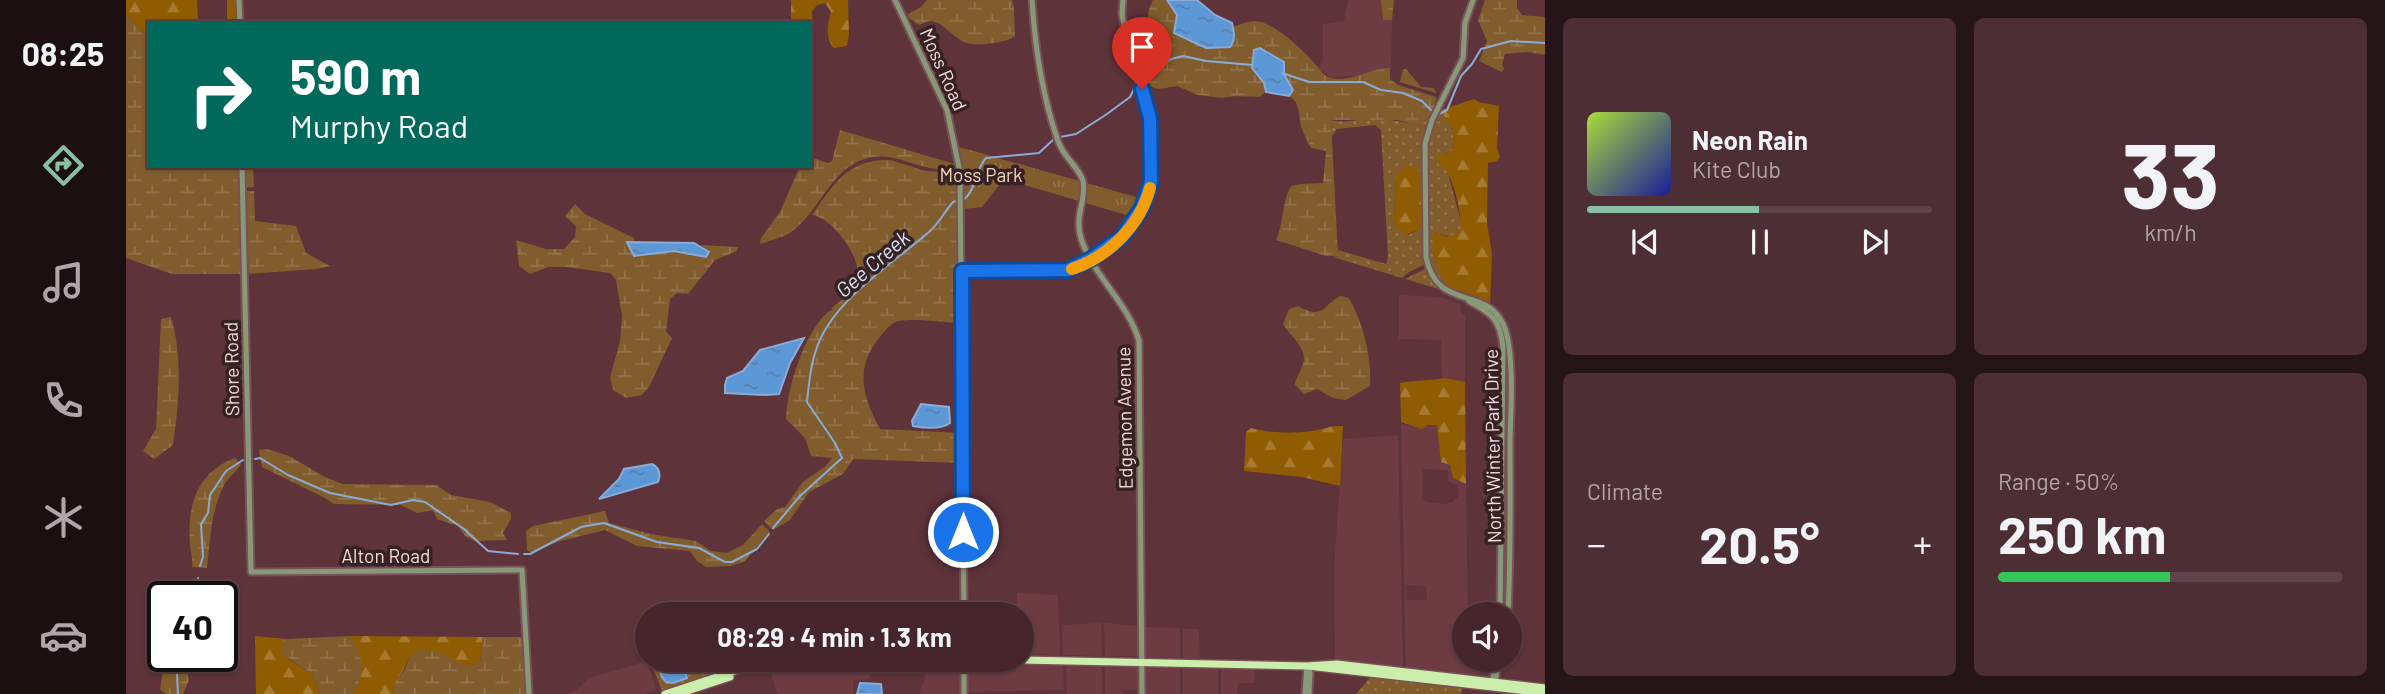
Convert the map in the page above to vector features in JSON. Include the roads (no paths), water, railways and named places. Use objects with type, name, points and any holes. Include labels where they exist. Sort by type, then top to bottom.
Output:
[{"type":"main road","points":[[1034,660],[1343,665],[1545,691]]},
{"type":"main road","points":[[1307,666],[1316,669],[1494,684]]},
{"type":"main road","points":[[665,694],[732,672]]},
{"type":"main road","points":[[678,694],[746,672]]},
{"type":"main road","points":[[1420,678],[1431,675]]},
{"type":"street","points":[[239,0],[240,21]]},
{"type":"street","name":"Moss Road","points":[[895,0],[947,110],[959,160],[964,602]]},
{"type":"street","name":"Edgemon Avenue","points":[[1032,0],[1039,75],[1061,150],[1082,178],[1084,188],[1078,212],[1083,245],[1139,341],[1142,694]]},
{"type":"street","points":[[962,271],[1062,271],[1075,268],[1116,243],[1128,232],[1146,201],[1151,182],[1150,118],[1131,60],[1122,14],[1123,0]]},
{"type":"street","name":"North Winter Park Drive","points":[[1473,0],[1466,18],[1464,53],[1428,130],[1424,158],[1429,267],[1437,283],[1446,290],[1485,304],[1502,321],[1508,347],[1511,385],[1508,602]]},
{"type":"street","name":"Shore Road","points":[[242,168],[251,572]]},
{"type":"street","name":"North Winter Park Drive","points":[[1467,299],[1492,314],[1501,332],[1503,347],[1500,602]]},
{"type":"street","name":"Alton Road","points":[[251,572],[522,570],[529,694]]},
{"type":"street","points":[[1307,666],[1307,694]]},
{"type":"street","points":[[964,672],[964,694]]},
{"type":"street","points":[[1494,684],[1495,672]]},
{"type":"water","points":[[1167,0],[1197,0],[1215,15],[1232,23],[1234,38],[1230,47],[1206,48],[1174,33],[1177,15]]},
{"type":"water","points":[[1260,48],[1284,62],[1284,74],[1293,90],[1289,96],[1266,92],[1264,83],[1252,68],[1254,50]]},
{"type":"water","points":[[627,242],[694,243],[709,252],[706,257],[674,251],[634,256]]},
{"type":"water","points":[[804,338],[790,363],[779,394],[725,393],[727,378],[743,371],[760,350]]},
{"type":"water","points":[[921,404],[949,407],[950,423],[937,428],[913,426],[912,421]]},
{"type":"water","points":[[652,464],[659,472],[658,482],[599,499],[619,479],[624,469]]},
{"type":"water","points":[[660,672],[686,672],[687,678],[673,683],[666,682]]},
{"type":"water","points":[[860,683],[881,684],[882,694],[857,694]]},
{"type":"waterway","name":"Gee Creek","points":[[1439,114],[1447,110],[1461,76],[1481,49],[1511,41],[1545,43]]},
{"type":"waterway","name":"Gee Creek","points":[[1141,81],[1171,59],[1183,56],[1253,65]]},
{"type":"waterway","name":"Gee Creek","points":[[1282,73],[1309,82],[1363,82],[1381,90],[1403,93],[1422,101],[1432,111]]},
{"type":"waterway","name":"Gee Creek","points":[[1060,137],[1076,134],[1107,114],[1130,97],[1136,85]]},
{"type":"waterway","name":"Gee Creek","points":[[962,201],[970,192],[986,158],[1039,153],[1054,139]]},
{"type":"waterway","name":"Gee Creek","points":[[773,528],[800,496],[842,458],[807,402],[812,363],[824,332],[849,299],[930,231],[953,202],[957,201]]},
{"type":"waterway","name":"Gee Creek","points":[[255,459],[260,458],[288,475],[330,493],[391,505],[413,500],[425,502],[464,529],[488,551],[518,554]]},
{"type":"waterway","name":"Gee Creek","points":[[200,566],[203,557],[201,524],[208,513],[210,495],[226,471],[243,460]]},
{"type":"waterway","name":"Gee Creek","points":[[524,554],[530,554],[581,527],[604,523],[657,542],[699,548],[725,562],[732,562],[757,549],[769,534]]},
{"type":"waterway","name":"Gee Creek","points":[[177,672],[178,694]]},
{"type":"park label","name":"Moss Park","points":[[981,174]]}]
